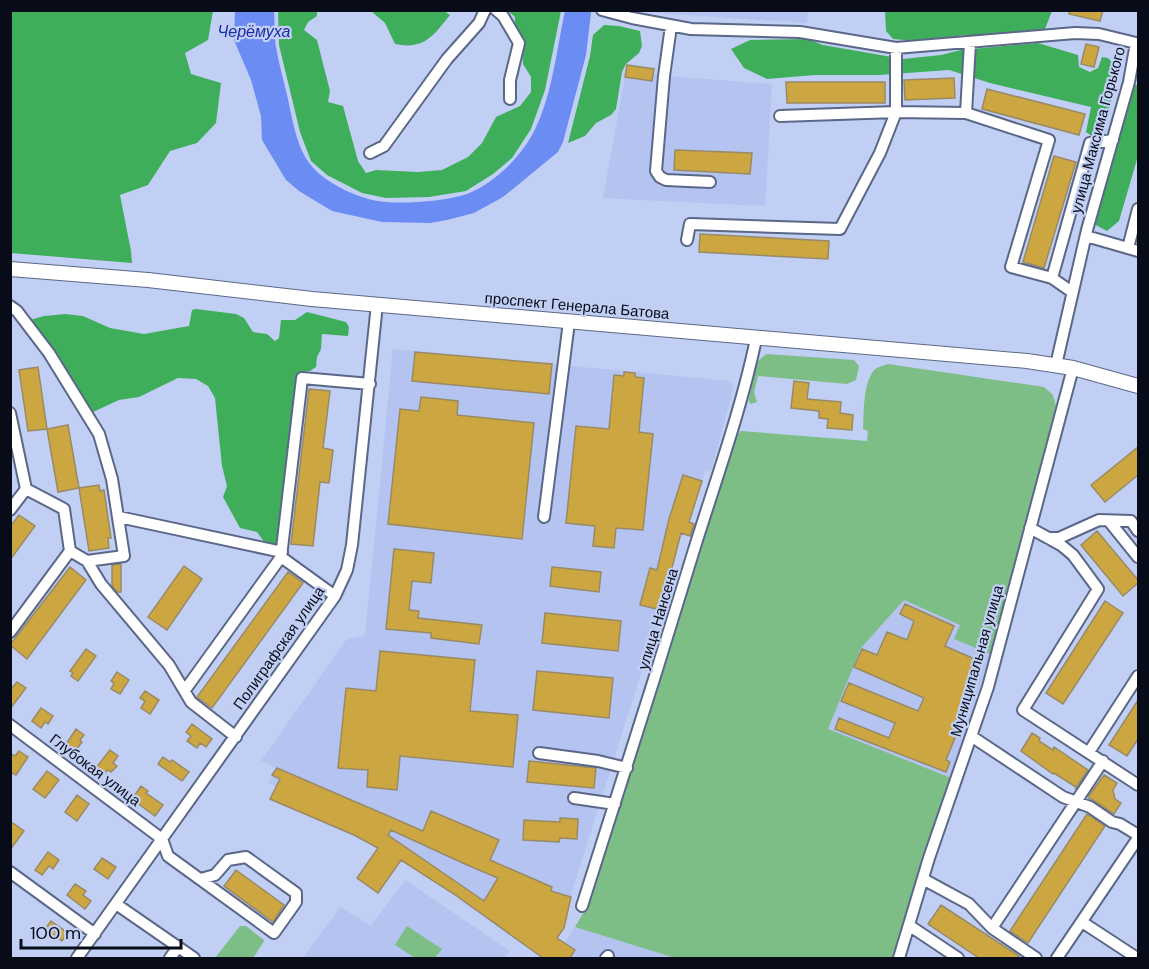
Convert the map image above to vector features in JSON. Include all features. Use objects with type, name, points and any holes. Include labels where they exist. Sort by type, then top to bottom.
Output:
[{"type":"main road","name":"проспект Генерала Батова","points":[[10,269],[148,280],[312,299],[1056,365],[1135,383]]},
{"type":"street","points":[[370,153],[384,146],[447,58],[479,23],[485,10]]},
{"type":"street","points":[[496,10],[519,43],[510,80],[510,99]]},
{"type":"street","name":"улица Максима Горького","points":[[602,10],[670,27],[707,31],[801,32],[896,48],[1075,33],[1137,38],[1135,74],[1113,140],[1087,233],[1056,365]]},
{"type":"street","points":[[670,27],[656,171],[666,180],[710,182]]},
{"type":"street","points":[[966,113],[970,43]]},
{"type":"street","points":[[687,240],[690,224],[840,229],[880,153],[896,112],[896,48]]},
{"type":"street","points":[[780,116],[896,112],[966,113],[1048,140],[1011,267],[1052,279],[1072,292]]},
{"type":"street","points":[[1052,279],[1090,143],[1113,140]]},
{"type":"street","points":[[1066,225],[1133,249],[1138,208]]},
{"type":"street","name":"Полиграфская улица","points":[[77,958],[335,596],[347,570],[352,545],[377,304]]},
{"type":"street","points":[[10,306],[17,311],[49,353],[99,434],[112,479],[124,556],[87,561]]},
{"type":"street","points":[[544,517],[569,322]]},
{"type":"street","name":"улица Нансена","points":[[582,906],[627,768],[746,380],[756,339]]},
{"type":"street","name":"Муниципальная улица","points":[[899,958],[923,879],[988,687],[1073,368]]},
{"type":"street","points":[[185,690],[282,555],[302,378],[370,384]]},
{"type":"street","points":[[10,413],[26,489]]},
{"type":"street","points":[[10,510],[14,498],[26,489]]},
{"type":"street","points":[[10,632],[70,551],[64,509],[26,489]]},
{"type":"street","points":[[119,517],[282,555],[335,596]]},
{"type":"street","points":[[1047,538],[1059,538],[1099,520],[1131,521],[1138,531]]},
{"type":"street","points":[[1109,521],[1138,557]]},
{"type":"street","points":[[1030,528],[1061,545],[1073,555],[1098,589],[1023,710],[1103,760],[1138,785]]},
{"type":"street","points":[[70,551],[87,561],[101,584],[169,665],[191,702],[236,736]]},
{"type":"street","points":[[1089,752],[1138,676]]},
{"type":"street","name":"Глубокая улица","points":[[10,725],[162,839],[168,856],[274,933],[296,902],[296,893],[246,857],[228,860],[215,875],[201,879]]},
{"type":"street","points":[[971,736],[1063,797],[1077,801],[1138,837],[1057,958]]},
{"type":"street","points":[[539,753],[598,761],[627,768]]},
{"type":"street","points":[[992,928],[1103,760]]},
{"type":"street","points":[[574,798],[615,804]]},
{"type":"street","points":[[10,872],[95,934]]},
{"type":"street","points":[[923,879],[969,904],[992,928],[1036,958]]},
{"type":"street","points":[[116,904],[194,958]]},
{"type":"street","points":[[1082,922],[1137,958]]},
{"type":"street","points":[[910,926],[958,958]]},
{"type":"street","points":[[170,958],[178,948]]},
{"type":"shaded area","points":[[656,10],[808,11],[807,23],[656,13]]},
{"type":"shaded area","points":[[627,65],[654,69],[654,75],[772,84],[765,206],[603,198]]},
{"type":"shaded area","points":[[393,349],[730,381],[734,386],[711,471],[705,470],[689,522],[695,524],[691,536],[681,534],[661,610],[572,891],[564,928],[542,958],[414,867],[354,835],[270,799],[276,787],[269,782],[276,768],[261,761],[346,640],[365,635]]},
{"type":"shaded area","points":[[904,600],[961,625],[955,639],[990,654],[951,778],[827,729],[861,648]]},
{"type":"shaded area","points":[[405,880],[510,951],[504,958],[303,958],[340,907],[371,926]]},
{"type":"shaded area","points":[[575,927],[675,958],[554,958]]},
{"type":"green space","points":[[10,11],[213,11],[208,40],[185,53],[191,74],[221,83],[216,123],[197,143],[170,151],[148,185],[120,195],[132,263],[11,253]]},
{"type":"green space","points":[[278,11],[317,11],[317,16],[308,22],[304,30],[317,40],[330,91],[328,102],[343,106],[358,161],[366,173],[376,170],[418,172],[442,170],[468,157],[482,143],[496,117],[520,106],[531,92],[531,77],[523,64],[522,54],[513,49],[515,17],[508,11],[561,11],[545,90],[531,129],[512,158],[493,174],[466,191],[429,197],[386,198],[362,193],[327,175],[311,161],[300,132],[279,45]]},
{"type":"green space","points":[[371,11],[444,11],[450,15],[427,40],[405,45],[395,44],[385,23]]},
{"type":"green space","points":[[885,11],[1052,11],[1045,29],[916,41],[893,39],[886,31]]},
{"type":"green space","points":[[604,25],[640,31],[642,46],[639,53],[626,64],[622,72],[616,109],[611,115],[596,123],[585,136],[568,143],[590,56],[593,35]]},
{"type":"green space","points":[[808,39],[823,45],[903,59],[941,55],[961,50],[1038,43],[1078,55],[1079,67],[1090,72],[1098,68],[1102,57],[1108,58],[1118,68],[1104,135],[1093,137],[1086,132],[1091,107],[990,83],[949,70],[767,79],[744,68],[731,49],[750,40]]},
{"type":"green space","points":[[1131,85],[1138,85],[1138,156],[1119,221],[1107,231],[1092,223]]},
{"type":"green space","points":[[192,310],[236,314],[244,318],[253,332],[267,334],[275,341],[279,338],[281,320],[295,320],[307,312],[346,322],[349,327],[348,336],[322,334],[316,367],[307,371],[285,546],[265,543],[257,532],[240,528],[223,497],[227,486],[222,466],[215,398],[208,386],[196,379],[178,378],[139,397],[119,400],[93,412],[53,350],[30,320],[65,314],[83,316],[110,328],[144,334],[189,326]]},
{"type":"green space","points":[[766,354],[854,360],[859,366],[856,380],[847,384],[758,376],[754,392],[757,402],[750,404],[755,364]]},
{"type":"green space","points":[[888,364],[1044,387],[1053,395],[1056,406],[990,654],[954,639],[960,625],[904,600],[861,648],[828,729],[951,778],[895,958],[675,958],[575,927],[585,910],[730,446],[741,431],[867,441],[868,431],[863,429],[867,386],[873,371]]},
{"type":"green space","points":[[240,926],[246,926],[264,940],[253,958],[215,958]]},
{"type":"green space","points":[[407,926],[442,949],[435,958],[415,958],[395,945]]},
{"type":"water","name":"Черёмуха","points":[[235,11],[274,11],[277,52],[294,127],[300,147],[316,171],[355,195],[376,201],[405,203],[467,194],[495,178],[511,163],[531,137],[544,107],[565,11],[591,11],[591,13],[586,55],[563,142],[558,152],[503,197],[474,213],[430,223],[382,222],[332,211],[299,191],[286,180],[262,140],[261,116],[251,80],[234,40]]},
{"type":"building","points":[[1069,10],[1103,10],[1100,21],[1069,14]]},
{"type":"building","points":[[1086,44],[1099,47],[1094,67],[1081,64]]},
{"type":"building","points":[[627,65],[654,69],[652,81],[625,77]]},
{"type":"building","points":[[954,78],[955,98],[905,100],[904,80]]},
{"type":"building","points":[[786,82],[885,82],[885,103],[787,103]]},
{"type":"building","points":[[987,89],[1085,114],[1079,135],[982,109]]},
{"type":"building","points":[[675,150],[752,153],[750,174],[674,170]]},
{"type":"building","points":[[1054,156],[1076,162],[1044,268],[1023,262]]},
{"type":"building","points":[[700,234],[829,241],[828,259],[699,252]]},
{"type":"building","points":[[415,352],[552,364],[549,394],[412,381]]},
{"type":"building","points":[[38,367],[47,429],[28,431],[19,370]]},
{"type":"building","points":[[624,372],[635,373],[635,377],[644,378],[639,432],[653,434],[643,530],[616,528],[614,548],[593,546],[595,526],[566,523],[576,426],[609,429],[614,375],[624,376]]},
{"type":"building","points":[[794,381],[809,383],[807,399],[841,402],[840,413],[853,415],[852,430],[827,428],[828,419],[819,418],[819,411],[791,408]]},
{"type":"building","points":[[309,389],[330,391],[323,448],[333,450],[329,483],[320,482],[313,546],[291,544]]},
{"type":"building","points":[[421,397],[458,401],[457,415],[534,423],[522,539],[388,524],[400,409],[419,411]]},
{"type":"building","points":[[68,425],[79,488],[58,492],[47,429]]},
{"type":"building","points":[[1138,447],[1138,475],[1105,502],[1091,485]]},
{"type":"building","points":[[683,475],[702,481],[689,522],[694,524],[690,536],[681,533],[661,610],[640,605],[650,568],[657,570],[669,519]]},
{"type":"building","points":[[99,485],[100,491],[104,490],[111,538],[108,538],[109,548],[89,551],[79,488]]},
{"type":"building","points":[[19,515],[35,526],[10,560],[10,527]]},
{"type":"building","points":[[1097,531],[1138,580],[1138,583],[1123,596],[1081,545]]},
{"type":"building","points":[[394,549],[434,553],[431,583],[412,581],[409,610],[419,611],[418,618],[482,625],[479,644],[431,638],[431,633],[386,629]]},
{"type":"building","points":[[121,564],[121,592],[117,592],[112,586],[112,565]]},
{"type":"building","points":[[184,566],[202,579],[167,630],[148,617]]},
{"type":"building","points":[[70,567],[86,580],[27,659],[10,645]]},
{"type":"building","points":[[552,567],[601,572],[599,592],[550,586]]},
{"type":"building","points":[[288,572],[303,583],[212,708],[197,697]]},
{"type":"building","points":[[1105,601],[1123,613],[1063,704],[1046,693]]},
{"type":"building","points":[[905,604],[954,626],[945,646],[981,662],[967,695],[970,696],[946,760],[950,762],[946,772],[835,729],[839,718],[889,738],[895,723],[841,701],[849,683],[918,711],[924,698],[854,667],[862,649],[877,655],[887,632],[907,640],[914,621],[900,614]]},
{"type":"building","points":[[545,613],[621,621],[618,651],[542,643]]},
{"type":"building","points":[[86,649],[96,656],[78,681],[71,676],[73,673],[70,671]]},
{"type":"building","points":[[380,651],[475,660],[470,711],[518,715],[513,767],[400,756],[397,790],[367,787],[368,770],[338,768],[346,688],[376,691]]},
{"type":"building","points":[[537,671],[613,678],[609,718],[533,710]]},
{"type":"building","points":[[117,672],[129,680],[120,694],[111,689],[114,683],[111,681]]},
{"type":"building","points":[[17,682],[26,688],[10,709],[10,690]]},
{"type":"building","points":[[145,691],[159,700],[150,714],[141,708],[145,701],[140,698]]},
{"type":"building","points":[[1138,700],[1138,739],[1127,756],[1109,745]]},
{"type":"building","points":[[41,708],[53,716],[48,724],[45,722],[41,728],[32,721]]},
{"type":"building","points":[[192,724],[212,739],[206,747],[200,743],[197,748],[187,741],[191,736],[186,732]]},
{"type":"building","points":[[76,729],[84,735],[73,754],[64,747]]},
{"type":"building","points":[[1032,733],[1040,738],[1039,741],[1053,750],[1054,747],[1088,770],[1075,789],[1076,787],[1021,751]]},
{"type":"building","points":[[110,750],[118,756],[113,763],[117,766],[111,772],[108,770],[103,775],[95,769]]},
{"type":"building","points":[[19,751],[28,757],[16,775],[10,772],[10,753],[15,756]]},
{"type":"building","points":[[163,757],[170,762],[172,760],[189,772],[182,781],[158,764]]},
{"type":"building","points":[[529,761],[596,768],[594,788],[527,782]]},
{"type":"building","points":[[277,768],[423,831],[431,811],[499,840],[490,860],[552,887],[551,891],[571,897],[564,928],[557,938],[575,950],[570,958],[543,958],[454,894],[401,860],[378,893],[357,878],[378,848],[354,835],[270,799],[280,779],[272,775]],"holes":[[[391,830],[498,878],[484,901],[388,835]]]},
{"type":"building","points":[[47,771],[59,780],[45,798],[33,789]]},
{"type":"building","points":[[1104,775],[1117,783],[1113,790],[1115,799],[1121,803],[1114,814],[1088,797]]},
{"type":"building","points":[[141,786],[148,791],[146,793],[163,805],[155,816],[132,799]]},
{"type":"building","points":[[77,795],[89,804],[77,821],[65,812]]},
{"type":"building","points":[[1087,814],[1105,826],[1028,943],[1010,931]]},
{"type":"building","points":[[560,818],[578,819],[577,839],[560,838],[559,842],[523,840],[524,820],[560,822]]},
{"type":"building","points":[[10,821],[24,831],[10,850]]},
{"type":"building","points":[[48,852],[59,860],[53,869],[49,866],[42,875],[35,870]]},
{"type":"building","points":[[102,858],[116,867],[108,879],[94,869]]},
{"type":"building","points":[[236,870],[284,905],[273,922],[224,886]]},
{"type":"building","points":[[75,884],[86,891],[83,895],[91,901],[85,909],[67,895]]},
{"type":"building","points":[[941,905],[1019,956],[1017,958],[979,958],[928,924]]},
{"type":"building","points":[[51,921],[68,933],[62,941],[45,929]]}]
